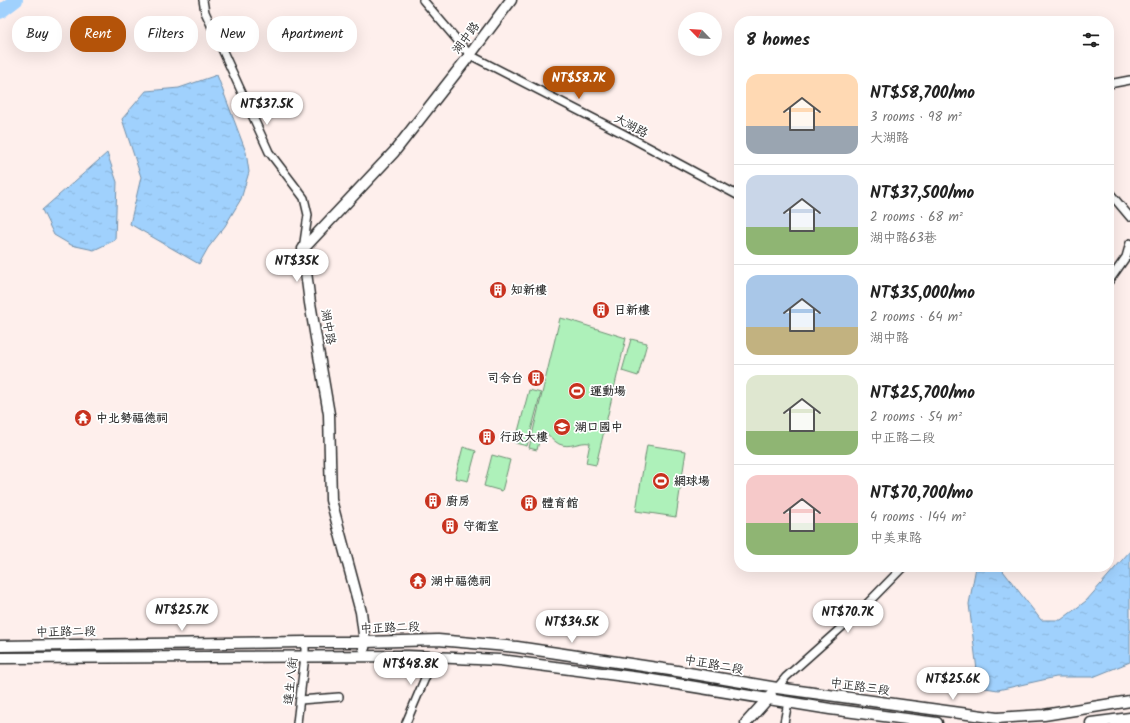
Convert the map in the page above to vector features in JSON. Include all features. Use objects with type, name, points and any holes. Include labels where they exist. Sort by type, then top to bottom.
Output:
[{"type":"main road","name":"湖中路","points":[[364,657],[365,642],[361,612],[331,500],[329,414],[310,303],[303,249],[394,152],[511,0]]},
{"type":"main road","name":"中正路二段","points":[[0,646],[438,640],[518,647],[777,688]]},
{"type":"main road","name":"中正路二段","points":[[0,658],[305,656],[434,657],[500,660],[632,677],[768,699]]},
{"type":"main road","points":[[746,723],[777,688]]},
{"type":"main road","name":"中正路三段","points":[[777,688],[997,718],[1044,715],[1130,701]]},
{"type":"main road","points":[[768,699],[937,723]]},
{"type":"main road","points":[[1091,723],[1130,718]]},
{"type":"street","points":[[203,0],[205,12],[269,152],[304,198],[308,215],[303,249]]},
{"type":"street","name":"大湖路","points":[[422,0],[470,55],[622,133],[734,193]]},
{"type":"street","points":[[1114,83],[1130,80]]},
{"type":"street","points":[[1114,198],[1130,217]]},
{"type":"street","points":[[1114,274],[1126,257],[1130,243]]},
{"type":"street","points":[[777,688],[786,677],[861,610],[898,572]]},
{"type":"street","name":"達生八街","points":[[297,723],[305,656],[305,642]]},
{"type":"street","points":[[406,723],[434,657]]},
{"type":"street","points":[[300,700],[339,696]]},
{"type":"street","points":[[784,723],[788,702]]},
{"type":"green space","points":[[560,318],[626,338],[596,465],[586,463],[590,443],[567,446],[557,443],[544,432],[541,433],[537,450],[529,448]]},
{"type":"green space","points":[[631,339],[647,343],[638,376],[622,371]]},
{"type":"green space","points":[[529,390],[541,393],[527,446],[515,443]]},
{"type":"green space","name":"網球場","points":[[647,445],[686,451],[676,517],[636,511]]},
{"type":"green space","points":[[463,447],[476,451],[468,481],[455,478]]},
{"type":"green space","points":[[492,455],[510,460],[502,491],[484,486]]},
{"type":"water","points":[[217,75],[246,152],[249,172],[241,199],[225,226],[208,248],[199,264],[130,224],[141,177],[122,119],[146,91],[179,88]]},
{"type":"water","points":[[107,153],[117,182],[115,240],[94,250],[71,245],[54,235],[42,210]]},
{"type":"water","points":[[1130,551],[1130,662],[1093,677],[1056,677],[998,690],[979,687],[969,604],[975,572],[1004,572],[1041,620],[1061,620],[1086,601],[1112,572],[1114,572],[1114,569]]},
{"type":"waterway","points":[[0,12],[16,0]]},
{"type":"place","name":"知新樓","points":[[498,290]]},
{"type":"place","name":"日新樓","points":[[601,310]]},
{"type":"place","name":"司令台","points":[[536,378]]},
{"type":"place","name":"運動場","points":[[577,391]]},
{"type":"place","name":"中北勢福德祠","points":[[83,418]]},
{"type":"place","name":"湖口國中","points":[[562,427]]},
{"type":"place","name":"行政大樓","points":[[487,437]]},
{"type":"place","name":"網球場","points":[[661,481]]},
{"type":"place","name":"廚房","points":[[433,501]]},
{"type":"place","name":"體育館","points":[[529,503]]},
{"type":"place","name":"守衛室","points":[[450,526]]},
{"type":"place","name":"湖中福德祠","points":[[418,581]]}]
